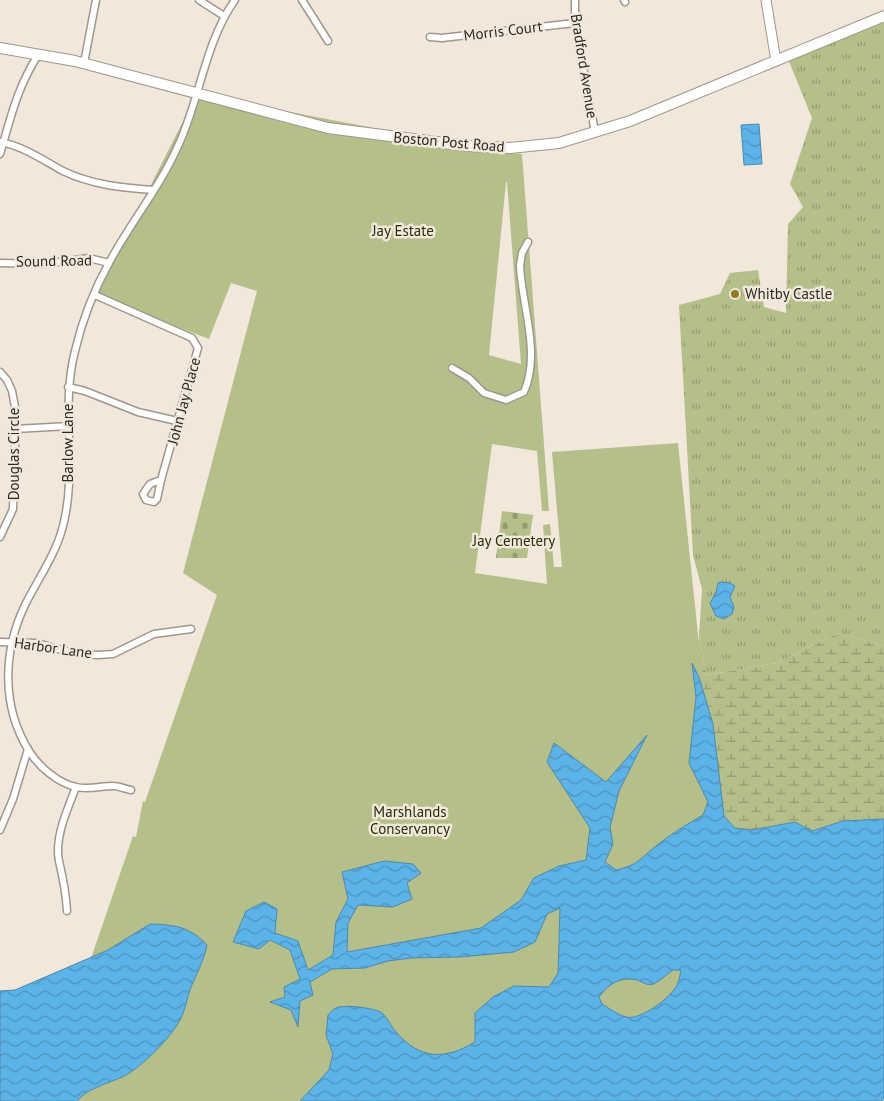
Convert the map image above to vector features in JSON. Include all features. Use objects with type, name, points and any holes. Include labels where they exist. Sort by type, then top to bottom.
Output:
[{"type":"main road","name":"Boston Post Road","points":[[0,48],[84,63],[328,128],[468,146],[510,148],[545,145],[630,121],[884,16]]},
{"type":"street","points":[[84,63],[96,0]]},
{"type":"street","points":[[199,0],[224,16]]},
{"type":"street","name":"Barlow Lane","points":[[76,787],[42,767],[28,749],[11,706],[8,688],[8,662],[12,642],[24,607],[63,527],[70,464],[68,387],[75,351],[95,295],[109,263],[154,190],[178,146],[224,16],[235,0]]},
{"type":"street","points":[[302,0],[328,41]]},
{"type":"street","name":"Bradford Avenue","points":[[575,0],[576,23],[595,132]]},
{"type":"street","points":[[766,0],[776,61]]},
{"type":"street","name":"Morris Court","points":[[430,37],[442,38],[576,23]]},
{"type":"street","points":[[0,154],[17,95],[38,55]]},
{"type":"street","points":[[2,142],[20,147],[80,177],[114,187],[154,190]]},
{"type":"street","points":[[452,368],[469,378],[484,393],[506,400],[524,392],[531,372],[531,356],[520,266],[522,253],[528,242]]},
{"type":"street","name":"Sound Road","points":[[0,263],[45,264],[89,258],[109,263]]},
{"type":"street","name":"John Jay Place","points":[[95,295],[174,329],[192,338],[197,343],[198,348],[161,480]]},
{"type":"street","name":"Douglas Circle","points":[[0,372],[7,380],[12,391],[16,412],[13,509],[0,536]]},
{"type":"street","points":[[68,387],[84,391],[138,412],[177,421]]},
{"type":"street","points":[[15,429],[69,426]]},
{"type":"street","name":"Harbor Lane","points":[[0,642],[37,643],[76,654],[100,655],[121,651],[154,634],[191,629]]},
{"type":"street","points":[[0,830],[13,799],[28,749]]},
{"type":"street","points":[[67,911],[66,890],[59,861],[58,846],[66,811],[76,787],[114,786],[131,790]]},
{"type":"green space","points":[[884,19],[884,646],[838,633],[777,663],[707,675],[699,638],[702,589],[693,555],[679,305],[720,294],[730,273],[758,270],[764,307],[786,313],[788,224],[803,207],[790,184],[812,118],[788,59]]},
{"type":"green space","name":"Marshlands Conservancy","points":[[200,88],[198,93],[213,97],[504,153],[510,148],[510,153],[522,154],[549,511],[542,511],[537,451],[492,444],[475,573],[547,584],[543,525],[550,524],[554,567],[562,567],[552,452],[678,443],[728,922],[660,1013],[393,1101],[42,1101],[133,836],[136,837],[143,801],[145,802],[217,595],[183,573],[257,291],[231,283],[209,339],[95,295]],"holes":[[[507,182],[521,364],[489,355]]]},
{"type":"green space","name":"Jay Cemetery","points":[[502,511],[533,515],[527,558],[496,558]]},
{"type":"green space","points":[[838,633],[884,646],[884,819],[843,821],[812,831],[795,822],[752,830],[735,828],[724,816],[720,801],[0,1101],[0,991],[15,990],[108,950],[681,660],[699,638],[707,675],[777,663]]},
{"type":"water","points":[[759,124],[762,164],[744,165],[741,125]]},
{"type":"water","points":[[718,583],[730,583],[735,586],[730,597],[734,607],[732,614],[724,619],[716,616],[710,603],[716,593]]},
{"type":"water","points":[[692,663],[699,677],[713,724],[724,816],[735,828],[752,830],[795,822],[812,831],[843,821],[884,819],[884,1098],[882,1101],[300,1101],[329,1070],[333,1054],[326,1035],[328,1015],[336,1008],[346,1006],[359,1007],[382,1013],[394,1030],[405,1041],[414,1048],[424,1052],[443,1054],[464,1048],[475,1042],[475,1013],[493,997],[514,986],[549,987],[558,973],[560,908],[547,914],[535,942],[514,952],[460,957],[411,958],[388,961],[365,968],[332,969],[310,982],[313,995],[300,1001],[298,1027],[291,1010],[270,1002],[285,997],[284,987],[300,979],[290,950],[270,940],[259,949],[233,942],[246,911],[264,902],[277,909],[275,933],[298,941],[308,970],[333,955],[336,922],[348,899],[342,872],[384,861],[413,864],[421,873],[407,883],[412,899],[393,907],[358,905],[348,923],[347,952],[481,928],[521,900],[534,878],[559,866],[586,860],[590,828],[547,762],[554,743],[606,782],[647,735],[619,791],[610,827],[613,844],[605,862],[616,870],[630,866],[673,833],[703,815],[708,802],[689,763],[696,697]],"holes":[[[673,970],[681,970],[677,985],[669,996],[655,1007],[639,1015],[632,1017],[620,1015],[602,1004],[599,997],[607,988],[620,980],[631,979],[646,984],[653,984]]]},
{"type":"water","points":[[150,924],[167,925],[188,930],[207,945],[185,1009],[172,1033],[148,1058],[131,1072],[87,1092],[77,1101],[0,1101],[0,991],[15,990],[108,950]]},
{"type":"place","name":"Whitby Castle","points":[[735,294]]},
{"type":"park label","name":"Jay Estate","points":[[403,231]]}]
